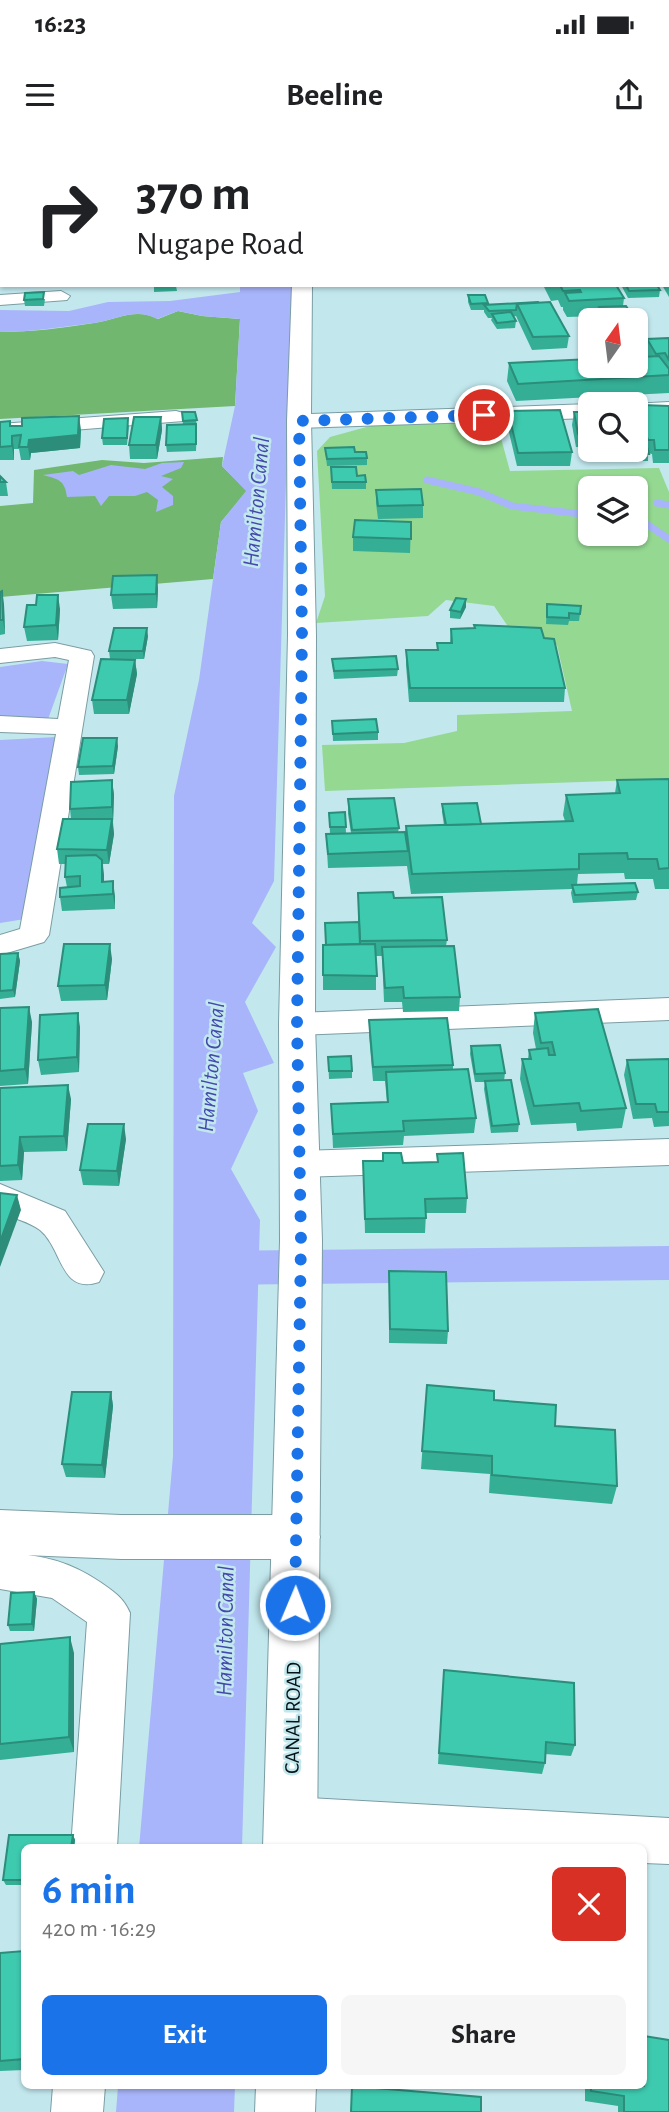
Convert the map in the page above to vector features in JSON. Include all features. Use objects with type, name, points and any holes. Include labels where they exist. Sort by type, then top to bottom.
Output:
[{"type":"main road","name":"CANAL ROAD","points":[[290,1834],[301,1289],[297,1024],[302,635],[299,421],[302,287]]},
{"type":"main road","points":[[648,410],[669,409]]},
{"type":"main road","points":[[299,421],[578,411]]},
{"type":"main road","points":[[0,1532],[121,1538],[296,1537]]},
{"type":"main road","points":[[285,2112],[286,2089]]},
{"type":"street","points":[[0,300],[61,296]]},
{"type":"street","points":[[0,430],[176,417]]},
{"type":"street","points":[[0,656],[55,650],[82,656],[34,935],[0,945]]},
{"type":"street","points":[[0,724],[69,727]]},
{"type":"street","points":[[297,1024],[669,1009]]},
{"type":"street","points":[[300,1164],[669,1152]]},
{"type":"street","points":[[0,1197],[53,1221],[86,1272]]},
{"type":"street","points":[[0,1570],[61,1580],[109,1613],[94,1844]]},
{"type":"street","points":[[290,1834],[669,1841]]},
{"type":"street","points":[[77,2112],[79,2089]]},
{"type":"green space","points":[[178,311],[240,319],[235,406],[0,419],[0,332],[71,327],[134,314],[158,319]]},
{"type":"green space","points":[[496,420],[510,471],[659,468],[669,492],[669,779],[325,791],[322,745],[404,743],[457,731],[457,715],[572,711],[557,645],[509,628],[494,606],[446,600],[428,616],[316,623],[325,596],[317,451],[330,437],[381,423]]},
{"type":"green space","points":[[223,457],[222,466],[247,491],[221,522],[213,579],[0,597],[0,506],[33,503],[34,470],[102,460],[144,463]]},
{"type":"water","name":"Hamilton Canal","points":[[240,287],[292,287],[274,881],[252,923],[276,947],[245,1002],[274,1063],[243,1073],[258,1111],[231,1169],[260,1220],[242,1844],[139,1844],[173,1456],[174,796],[199,680],[221,522],[246,491],[222,466],[235,406],[240,319],[178,311],[157,319],[134,314],[94,323],[0,332],[0,310],[69,311],[108,302],[170,301],[240,292]]},
{"type":"water","points":[[184,462],[181,468],[161,476],[173,479],[162,487],[173,496],[173,505],[156,512],[158,500],[147,492],[135,496],[109,496],[101,506],[95,496],[67,497],[65,487],[60,481],[43,475],[73,471],[79,475],[111,465],[145,469],[162,463]]},
{"type":"water","points":[[42,661],[68,664],[47,722],[0,717],[0,667]]},
{"type":"water","points":[[56,737],[25,919],[0,923],[0,740]]},
{"type":"water","points":[[118,2089],[235,2089],[234,2112],[116,2112]]},
{"type":"building","points":[[561,287],[617,287],[624,298],[569,301],[565,293],[581,292],[580,290],[563,291]]},
{"type":"building","points":[[627,287],[658,287],[660,290],[629,291]]},
{"type":"building","points":[[44,292],[43,299],[24,300],[25,293]]},
{"type":"building","points":[[468,295],[485,295],[488,303],[471,304]]},
{"type":"building","points":[[538,302],[517,304],[516,310],[489,311],[484,305]]},
{"type":"building","points":[[550,302],[569,336],[533,337],[517,304]]},
{"type":"building","points":[[626,306],[627,308],[599,307]]},
{"type":"building","points":[[511,312],[516,321],[497,323],[492,314]]},
{"type":"building","points":[[669,338],[669,360],[665,353],[656,354],[648,339]]},
{"type":"building","points":[[659,356],[669,369],[669,375],[648,376],[648,357]]},
{"type":"building","points":[[578,360],[578,378],[619,378],[518,384],[509,363]]},
{"type":"building","points":[[648,405],[669,406],[669,450],[655,450],[654,440],[648,440]]},
{"type":"building","points":[[560,410],[572,452],[518,453],[508,411]]},
{"type":"building","points":[[182,412],[195,412],[197,420],[183,421]]},
{"type":"building","points":[[574,412],[578,412],[578,434]]},
{"type":"building","points":[[79,416],[78,435],[29,440],[28,447],[19,447],[21,435],[12,436],[12,446],[0,447],[0,422],[10,421],[10,426],[22,426],[22,418]]},
{"type":"building","points":[[134,417],[161,417],[156,445],[129,445]]},
{"type":"building","points":[[128,418],[127,438],[102,438],[104,419]]},
{"type":"building","points":[[196,424],[196,444],[166,445],[167,425]]},
{"type":"building","points":[[354,447],[355,452],[366,452],[367,458],[327,459],[325,448]]},
{"type":"building","points":[[331,467],[356,467],[357,476],[365,475],[366,482],[332,482]]},
{"type":"building","points":[[421,489],[423,505],[378,506],[376,490]]},
{"type":"building","points":[[355,520],[411,522],[411,539],[353,537]]},
{"type":"building","points":[[157,575],[156,594],[111,595],[113,576]]},
{"type":"building","points":[[2,591],[3,620],[0,620],[0,592]]},
{"type":"building","points":[[37,595],[58,595],[56,625],[24,627],[27,605],[36,605]]},
{"type":"building","points":[[456,598],[466,599],[461,612],[450,610]]},
{"type":"building","points":[[547,604],[581,606],[580,614],[569,613],[569,618],[547,617]]},
{"type":"building","points":[[474,625],[541,628],[544,638],[554,639],[565,688],[410,688],[406,650],[438,650],[437,643],[452,643],[451,629],[475,628]]},
{"type":"building","points":[[114,628],[147,628],[143,651],[109,651]]},
{"type":"building","points":[[396,656],[398,669],[334,671],[332,659]]},
{"type":"building","points":[[101,659],[135,660],[127,700],[92,700]]},
{"type":"building","points":[[376,719],[378,732],[333,734],[332,721]]},
{"type":"building","points":[[83,738],[117,738],[113,766],[78,767]]},
{"type":"building","points":[[669,779],[669,868],[659,869],[657,859],[628,859],[627,853],[579,854],[579,869],[412,874],[406,826],[573,821],[566,795],[620,793],[617,780]]},
{"type":"building","points":[[112,780],[112,807],[70,809],[71,782]]},
{"type":"building","points":[[394,798],[399,828],[352,830],[348,799]]},
{"type":"building","points":[[477,803],[481,824],[446,825],[442,804]]},
{"type":"building","points":[[345,812],[346,827],[330,827],[329,813]]},
{"type":"building","points":[[63,819],[112,819],[107,850],[57,849]]},
{"type":"building","points":[[405,832],[408,851],[328,854],[326,834]]},
{"type":"building","points":[[96,855],[102,860],[102,882],[113,881],[113,894],[60,897],[60,888],[80,886],[80,876],[65,877],[66,856]]},
{"type":"building","points":[[635,883],[638,892],[575,895],[572,885]]},
{"type":"building","points":[[393,892],[394,898],[442,897],[447,940],[360,941],[358,893]]},
{"type":"building","points":[[359,922],[360,944],[326,945],[325,923]]},
{"type":"building","points":[[64,944],[110,944],[105,985],[58,986]]},
{"type":"building","points":[[375,944],[377,976],[323,975],[323,945]]},
{"type":"building","points":[[454,946],[460,997],[404,998],[403,987],[385,988],[382,947]]},
{"type":"building","points":[[18,953],[13,990],[0,991],[0,954]]},
{"type":"building","points":[[29,1007],[25,1069],[0,1071],[0,1008]]},
{"type":"building","points":[[598,1009],[626,1108],[581,1111],[579,1103],[534,1106],[522,1059],[531,1059],[529,1050],[548,1048],[549,1055],[555,1055],[552,1042],[541,1043],[535,1013]]},
{"type":"building","points":[[78,1013],[77,1057],[38,1060],[40,1015]]},
{"type":"building","points":[[447,1018],[453,1065],[373,1067],[369,1020]]},
{"type":"building","points":[[500,1045],[505,1073],[475,1074],[471,1046]]},
{"type":"building","points":[[351,1056],[352,1071],[329,1071],[328,1057]]},
{"type":"building","points":[[669,1059],[669,1112],[657,1112],[655,1104],[636,1104],[627,1060]]},
{"type":"building","points":[[468,1069],[476,1118],[403,1121],[404,1131],[333,1134],[331,1104],[388,1102],[386,1072]]},
{"type":"building","points":[[511,1080],[519,1124],[492,1126],[485,1081]]},
{"type":"building","points":[[68,1085],[64,1136],[20,1137],[18,1165],[0,1166],[0,1088]]},
{"type":"building","points":[[88,1124],[124,1124],[117,1171],[80,1170]]},
{"type":"building","points":[[383,1153],[401,1153],[403,1163],[438,1162],[437,1154],[463,1153],[467,1198],[425,1199],[426,1218],[365,1219],[363,1161],[383,1161]]},
{"type":"building","points":[[0,1193],[17,1195],[0,1242]]},
{"type":"building","points":[[389,1271],[446,1272],[448,1331],[390,1329]]},
{"type":"building","points":[[427,1385],[494,1391],[494,1400],[556,1405],[555,1426],[615,1430],[617,1486],[492,1475],[492,1456],[422,1451]]},
{"type":"building","points":[[72,1392],[111,1392],[102,1465],[62,1464]]},
{"type":"building","points":[[34,1592],[32,1624],[8,1625],[11,1593]]},
{"type":"building","points":[[70,1637],[69,1737],[0,1744],[0,1644]]},
{"type":"building","points":[[444,1670],[574,1683],[575,1745],[546,1742],[545,1763],[439,1753]]},
{"type":"building","points":[[9,1835],[73,1835],[72,1844],[21,1844],[21,1880],[3,1880]]},
{"type":"building","points":[[21,1951],[21,2059],[0,2061],[0,1953]]},
{"type":"building","points":[[647,2036],[669,2040],[669,2112],[624,2112],[624,2096],[591,2091],[647,2089]]},
{"type":"building","points":[[352,2089],[387,2089],[481,2097],[481,2112],[351,2112]]},
{"type":"waterway","points":[[427,480],[479,492],[512,506],[578,514]]},
{"type":"waterway","points":[[657,503],[669,505]]},
{"type":"waterway","points":[[648,525],[669,539]]},
{"type":"waterway","points":[[203,1268],[669,1263]]},
{"type":"route","points":[[295,1605],[301,1241],[297,1024],[302,635],[299,421],[484,415]]}]
